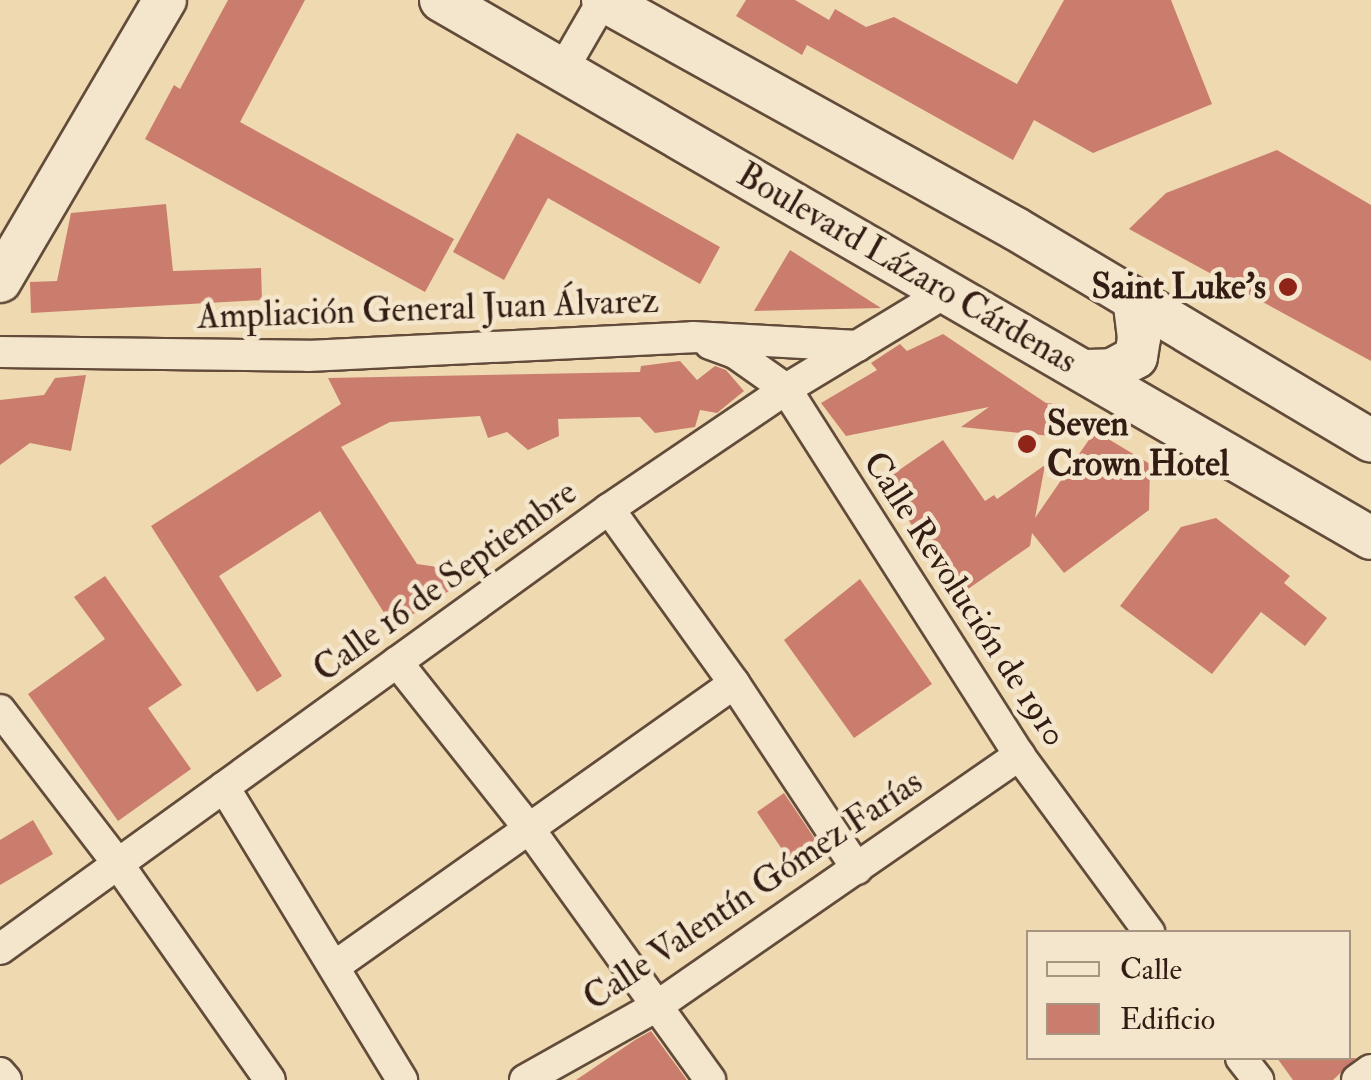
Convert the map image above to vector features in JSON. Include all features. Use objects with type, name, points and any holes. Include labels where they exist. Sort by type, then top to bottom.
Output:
[{"type":"main road","points":[[0,281],[165,0]]},
{"type":"main road","name":"Boulevard Lázaro Cárdenas","points":[[441,0],[1371,538]]},
{"type":"main road","points":[[603,0],[1016,230],[1371,441]]},
{"type":"main road","points":[[1087,372],[1112,370],[1136,357],[1139,338],[1134,300]]},
{"type":"street","points":[[563,69],[603,0]]},
{"type":"street","name":"Calle 16 de Septiembre","points":[[0,949],[610,509],[786,389],[946,292]]},
{"type":"street","name":"Ampliación General Juan Álvarez","points":[[0,352],[308,356],[693,338],[858,346]]},
{"type":"street","name":"Calle Revolución de 1910","points":[[693,338],[735,353],[786,389],[1019,755],[1148,930]]},
{"type":"street","points":[[610,509],[734,682],[857,869]]},
{"type":"street","points":[[397,662],[528,828],[710,1080]]},
{"type":"street","points":[[335,966],[734,682]]},
{"type":"street","points":[[0,710],[118,864],[270,1080]]},
{"type":"street","name":"Calle Valentín Gómez Farías","points":[[525,1080],[658,1006],[1019,755]]},
{"type":"street","points":[[224,787],[402,1080]]},
{"type":"street","points":[[1243,1060],[1258,1080]]},
{"type":"street","points":[[1357,1080],[1371,1070]]},
{"type":"street","points":[[0,1072],[6,1080]]},
{"type":"building","points":[[228,0],[305,0],[240,122],[454,239],[425,292],[145,139],[174,85],[180,89]]},
{"type":"building","points":[[746,0],[795,0],[829,20],[835,9],[866,27],[894,17],[1017,84],[1064,0],[1171,0],[1212,104],[1093,153],[1034,120],[1013,160],[807,45],[802,55],[736,16]]},
{"type":"building","points":[[517,133],[720,247],[700,284],[548,198],[504,280],[453,252]]},
{"type":"building","points":[[1277,150],[1371,205],[1371,361],[1129,229],[1166,193]]},
{"type":"building","points":[[166,204],[173,271],[261,268],[262,300],[31,313],[30,282],[57,281],[71,213]]},
{"type":"building","points":[[790,250],[881,308],[754,311]]},
{"type":"building","points":[[943,334],[1046,403],[1057,404],[1051,436],[961,427],[989,407],[846,436],[821,403],[877,370],[871,363],[900,344],[907,351]]},
{"type":"building","points":[[680,361],[697,380],[715,366],[726,370],[744,391],[717,413],[700,410],[695,427],[655,433],[640,417],[558,419],[559,436],[528,450],[507,432],[488,438],[480,416],[390,422],[341,447],[417,564],[438,567],[452,589],[393,627],[320,511],[219,576],[282,676],[257,692],[151,526],[341,404],[328,378],[640,372],[641,366]]},
{"type":"building","points":[[86,375],[71,451],[30,443],[0,465],[0,400],[44,395],[55,378]]},
{"type":"building","points":[[1095,431],[1150,464],[1149,510],[1064,573],[1032,533],[1030,546],[958,596],[883,481],[943,440],[985,501],[994,495],[997,499],[1045,465],[1035,518]]},
{"type":"building","points":[[1216,518],[1290,576],[1284,583],[1327,618],[1305,646],[1261,612],[1212,674],[1120,606],[1181,527]]},
{"type":"building","points":[[105,576],[182,685],[148,708],[191,769],[118,821],[28,694],[105,639],[74,597]]},
{"type":"building","points":[[860,579],[932,684],[854,738],[784,640]]},
{"type":"building","points":[[784,793],[825,854],[798,873],[757,812]]},
{"type":"building","points":[[33,820],[53,854],[0,885],[0,840]]},
{"type":"building","points":[[651,1031],[687,1080],[576,1080],[635,1040]]},
{"type":"building","points":[[1356,1058],[1333,1080],[1293,1080],[1278,1060]]},
{"type":"place","name":"Saint Luke's","points":[[1288,287]]},
{"type":"place","name":"Seven Crown Hotel","points":[[1027,444]]}]
